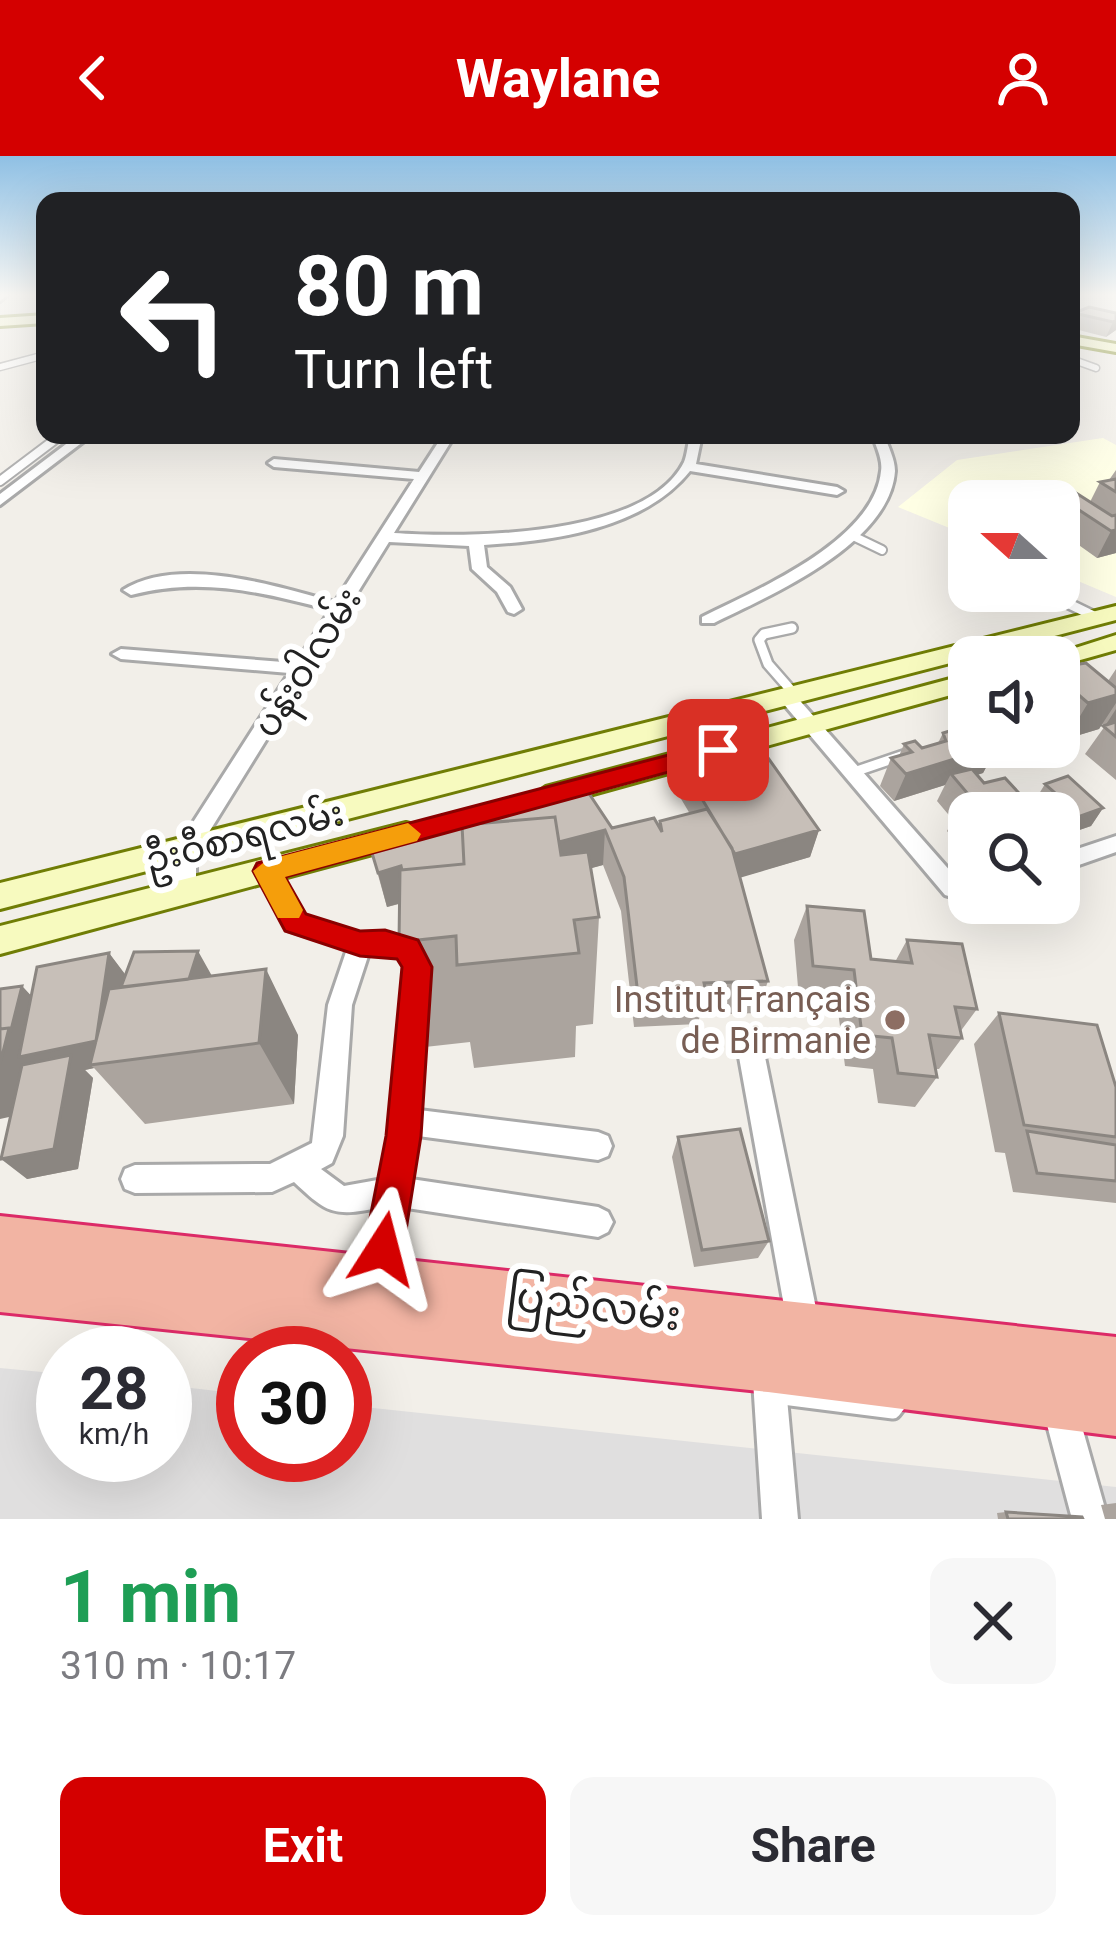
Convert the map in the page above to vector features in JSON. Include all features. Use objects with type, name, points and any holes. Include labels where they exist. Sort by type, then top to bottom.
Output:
[{"type":"highway","name":"ပြည်လမ်း","points":[[0,1241],[380,1280],[786,1347],[902,1382],[1116,1407]]},
{"type":"highway","name":"ပြည်လမ်း","points":[[0,1286],[786,1347],[1116,1365]]},
{"type":"main road","name":"ဦးဝီစာရလမ်း","points":[[1073,636],[1111,629]]},
{"type":"main road","points":[[1080,646],[1111,629]]},
{"type":"main road","name":"ဦးဝီစာရလမ်း","points":[[0,896],[948,660]]},
{"type":"main road","points":[[516,805],[948,688]]},
{"type":"main road","points":[[609,743],[626,776]]},
{"type":"main road","name":"ဦးဝီစာရလမ်း","points":[[0,940],[428,828],[415,793]]},
{"type":"street","points":[[0,501],[74,444]]},
{"type":"street","name":"ပန်းဝါလမ်း","points":[[184,852],[443,444]]},
{"type":"street","points":[[386,537],[476,542],[570,530],[650,501],[688,467],[697,444]]},
{"type":"street","points":[[709,620],[803,570],[853,536],[875,511],[883,491],[883,444]]},
{"type":"street","points":[[274,463],[423,476]]},
{"type":"street","points":[[688,467],[837,491]]},
{"type":"street","points":[[476,542],[480,569],[504,590],[514,609]]},
{"type":"street","points":[[131,590],[158,580],[212,578],[341,608]]},
{"type":"street","points":[[121,654],[303,669]]},
{"type":"street","points":[[792,697],[810,725],[948,884]]},
{"type":"street","points":[[1080,857],[1116,844]]},
{"type":"street","points":[[184,852],[185,892]]},
{"type":"street","points":[[267,871],[295,922],[360,943],[408,949],[417,967],[405,1121],[380,1280]]},
{"type":"street","points":[[134,1179],[272,1178],[322,1153],[329,1136],[340,1005],[360,943]]},
{"type":"street","points":[[752,1057],[786,1347],[780,1519]]},
{"type":"street","points":[[405,1121],[598,1146]]},
{"type":"street","points":[[298,1166],[325,1192],[343,1201],[392,1191],[598,1222]]},
{"type":"street","points":[[1058,1401],[1090,1519]]},
{"type":"lane","points":[[0,367],[31,359]]},
{"type":"lane","points":[[1080,362],[1096,368]]},
{"type":"lane","points":[[0,481],[49,444]]},
{"type":"lane","points":[[853,536],[882,550]]},
{"type":"lane","points":[[1080,612],[1111,629]]},
{"type":"lane","points":[[792,628],[764,634],[759,640],[767,664],[792,697]]},
{"type":"lane","points":[[850,773],[921,749]]},
{"type":"shaded area","points":[[1103,438],[1116,445],[1116,597],[1080,582],[1080,480],[948,480],[948,527],[898,507],[957,460]]},
{"type":"shaded area","points":[[0,1368],[36,1371],[36,1482],[192,1482],[192,1388],[216,1391],[216,1482],[372,1482],[372,1408],[1116,1487],[1116,1519],[0,1519]]},
{"type":"building","points":[[1116,479],[1116,492],[1100,482]]},
{"type":"building","points":[[1080,496],[1116,515],[1116,530],[1080,511]]},
{"type":"building","points":[[1086,663],[1116,688],[1116,695],[1088,703],[1080,696],[1080,664]]},
{"type":"building","points":[[1116,722],[1116,737],[1103,726]]},
{"type":"building","points":[[948,731],[948,761],[906,774],[891,758],[912,752],[904,744],[915,741],[922,748],[946,741],[943,733]]},
{"type":"building","points":[[759,745],[819,830],[735,854],[681,764]]},
{"type":"building","points":[[972,769],[984,783],[1005,778],[1018,792],[966,792],[951,774]]},
{"type":"building","points":[[1068,776],[1103,808],[1080,816],[1080,792],[1054,792],[1045,784]]},
{"type":"building","points":[[582,783],[612,828],[654,818],[662,832],[660,821],[707,809],[732,848],[768,981],[704,983],[706,992],[638,995],[624,877],[605,830],[559,842],[555,817],[462,825],[464,864],[402,870],[401,866],[378,873],[369,843]]},
{"type":"building","points":[[555,817],[561,855],[588,852],[599,917],[574,920],[579,953],[457,965],[456,936],[399,942],[400,870],[464,864],[462,825]]},
{"type":"building","points":[[807,906],[864,911],[871,959],[912,963],[907,940],[962,944],[977,1009],[955,1007],[962,1038],[929,1035],[937,1077],[898,1073],[892,1038],[862,1035],[854,970],[813,966]]},
{"type":"building","points":[[198,951],[189,979],[121,987],[134,952]]},
{"type":"building","points":[[109,953],[96,1041],[19,1057],[37,967]]},
{"type":"building","points":[[266,969],[259,1043],[90,1065],[109,989]]},
{"type":"building","points":[[22,986],[11,1030],[0,1029],[0,989]]},
{"type":"building","points":[[999,1013],[1097,1025],[1116,1087],[1116,1137],[1024,1125]]},
{"type":"building","points":[[9,1028],[0,1064],[0,1029]]},
{"type":"building","points":[[71,1055],[54,1149],[1,1159],[22,1065]]},
{"type":"building","points":[[740,1129],[769,1241],[702,1250],[678,1137]]},
{"type":"building","points":[[1027,1131],[1116,1145],[1116,1181],[1037,1173]]},
{"type":"building","points":[[1006,1512],[1082,1517],[1083,1519],[1008,1519]]},
{"type":"slow traffic","points":[[288,910],[267,871],[408,834]]},
{"type":"place","name":"Institut Français de Birmanie","points":[[895,1020]]},
{"type":"route","points":[[383,1249],[404,1136],[417,967],[408,949],[360,943],[295,922],[267,871],[718,750]]}]
